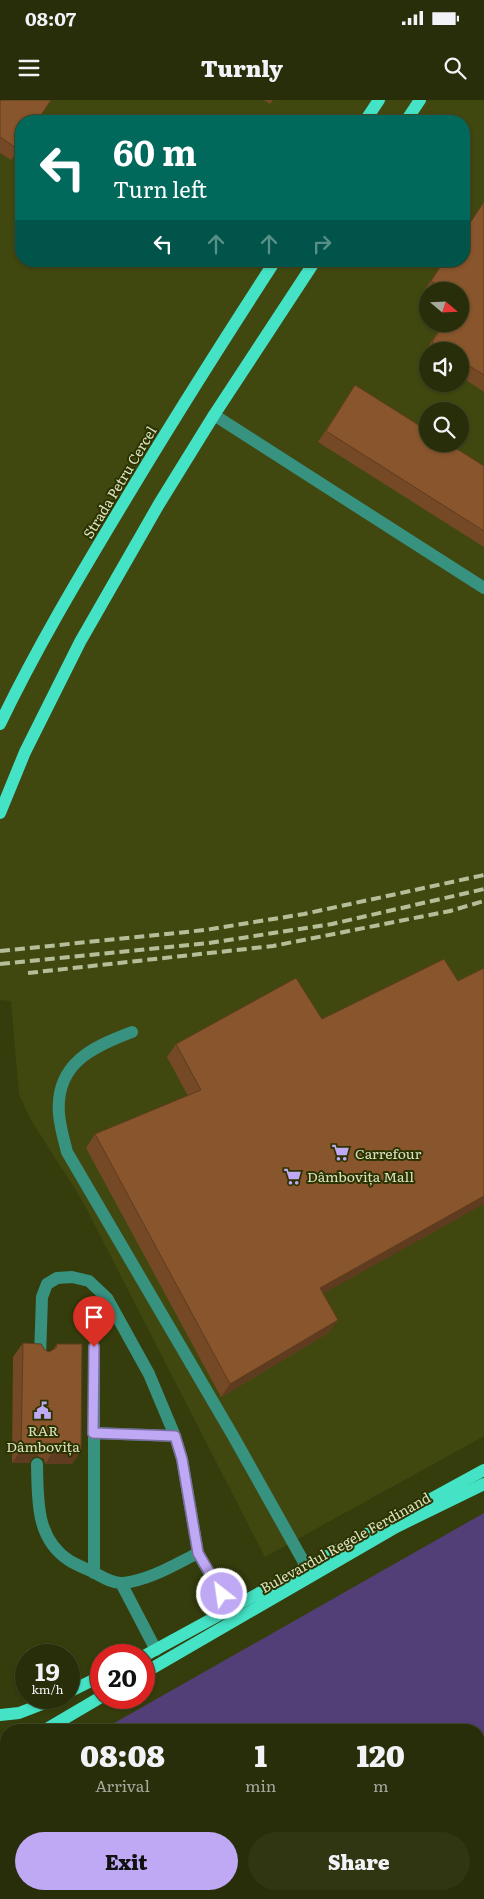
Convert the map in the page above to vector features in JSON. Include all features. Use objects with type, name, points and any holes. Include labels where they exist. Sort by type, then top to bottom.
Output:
[{"type":"main road","points":[[369,115],[379,100]]},
{"type":"main road","points":[[410,115],[420,100]]},
{"type":"main road","name":"Strada Petru Cercel","points":[[0,724],[49,628],[144,468],[271,267]]},
{"type":"main road","points":[[0,813],[24,752],[80,642],[159,504],[214,415],[311,267]]},
{"type":"main road","name":"Bulevardul Regele Ferdinand","points":[[156,1650],[484,1470]]},
{"type":"main road","name":"Bulevardul Regele Ferdinand","points":[[155,1667],[396,1528],[484,1484]]},
{"type":"main road","points":[[55,1724],[90,1703]]},
{"type":"main road","points":[[0,1715],[19,1713],[29,1709]]},
{"type":"lane","points":[[214,415],[484,588]]},
{"type":"lane","points":[[132,1032],[104,1042],[83,1055],[69,1071],[60,1090],[59,1115],[67,1152],[232,1434],[306,1566]]},
{"type":"lane","points":[[40,1357],[42,1297],[47,1284],[57,1278],[72,1276],[89,1281],[107,1298],[149,1374],[175,1436],[182,1459],[198,1553],[230,1608]]},
{"type":"lane","points":[[94,1347],[94,1573]]},
{"type":"lane","points":[[93,1433],[175,1436]]},
{"type":"lane","points":[[37,1464],[38,1501],[41,1522],[53,1546],[69,1560],[107,1580],[121,1583],[158,1574],[198,1553]]},
{"type":"lane","points":[[121,1583],[156,1650]]},
{"type":"shaded area","points":[[0,100],[484,100],[484,1436],[265,1557],[82,1200],[31,1120],[19,1094],[11,1001],[0,1000]]},
{"type":"shaded area","points":[[484,1513],[484,1724],[113,1724],[139,1709],[155,1709],[155,1700]]},
{"type":"building","points":[[0,100],[51,100],[41,115],[15,115],[15,147],[0,137]]},
{"type":"building","points":[[484,202],[484,375],[469,366],[469,342],[432,342],[439,332],[469,332],[469,282],[431,281],[440,267],[470,267],[470,223]]},
{"type":"building","points":[[355,385],[419,425],[419,452],[462,452],[484,466],[484,531],[326,431]]},
{"type":"building","name":"Dâmbovița Mall","points":[[444,959],[458,981],[484,968],[484,1196],[320,1288],[338,1320],[230,1384],[95,1134],[201,1090],[176,1044],[296,978],[322,1019]]},
{"type":"building","name":"RAR Dâmbovița","points":[[23,1343],[41,1344],[49,1352],[56,1348],[57,1344],[82,1344],[81,1451],[54,1450],[53,1446],[47,1443],[42,1444],[38,1450],[21,1450]]},
{"type":"railway","points":[[0,951],[205,930],[304,914],[484,875]]},
{"type":"railway","points":[[0,964],[209,943],[332,924],[484,889]]},
{"type":"railway","points":[[28,973],[273,946],[450,911],[484,901]]},
{"type":"place","name":"Carrefour","points":[[341,1153]]},
{"type":"place","name":"Dâmbovița Mall","points":[[293,1176]]},
{"type":"place","name":"RAR Dâmbovița","points":[[43,1410]]},
{"type":"route","points":[[94,1347],[93,1433],[175,1436],[182,1459],[198,1553],[222,1594]]}]
